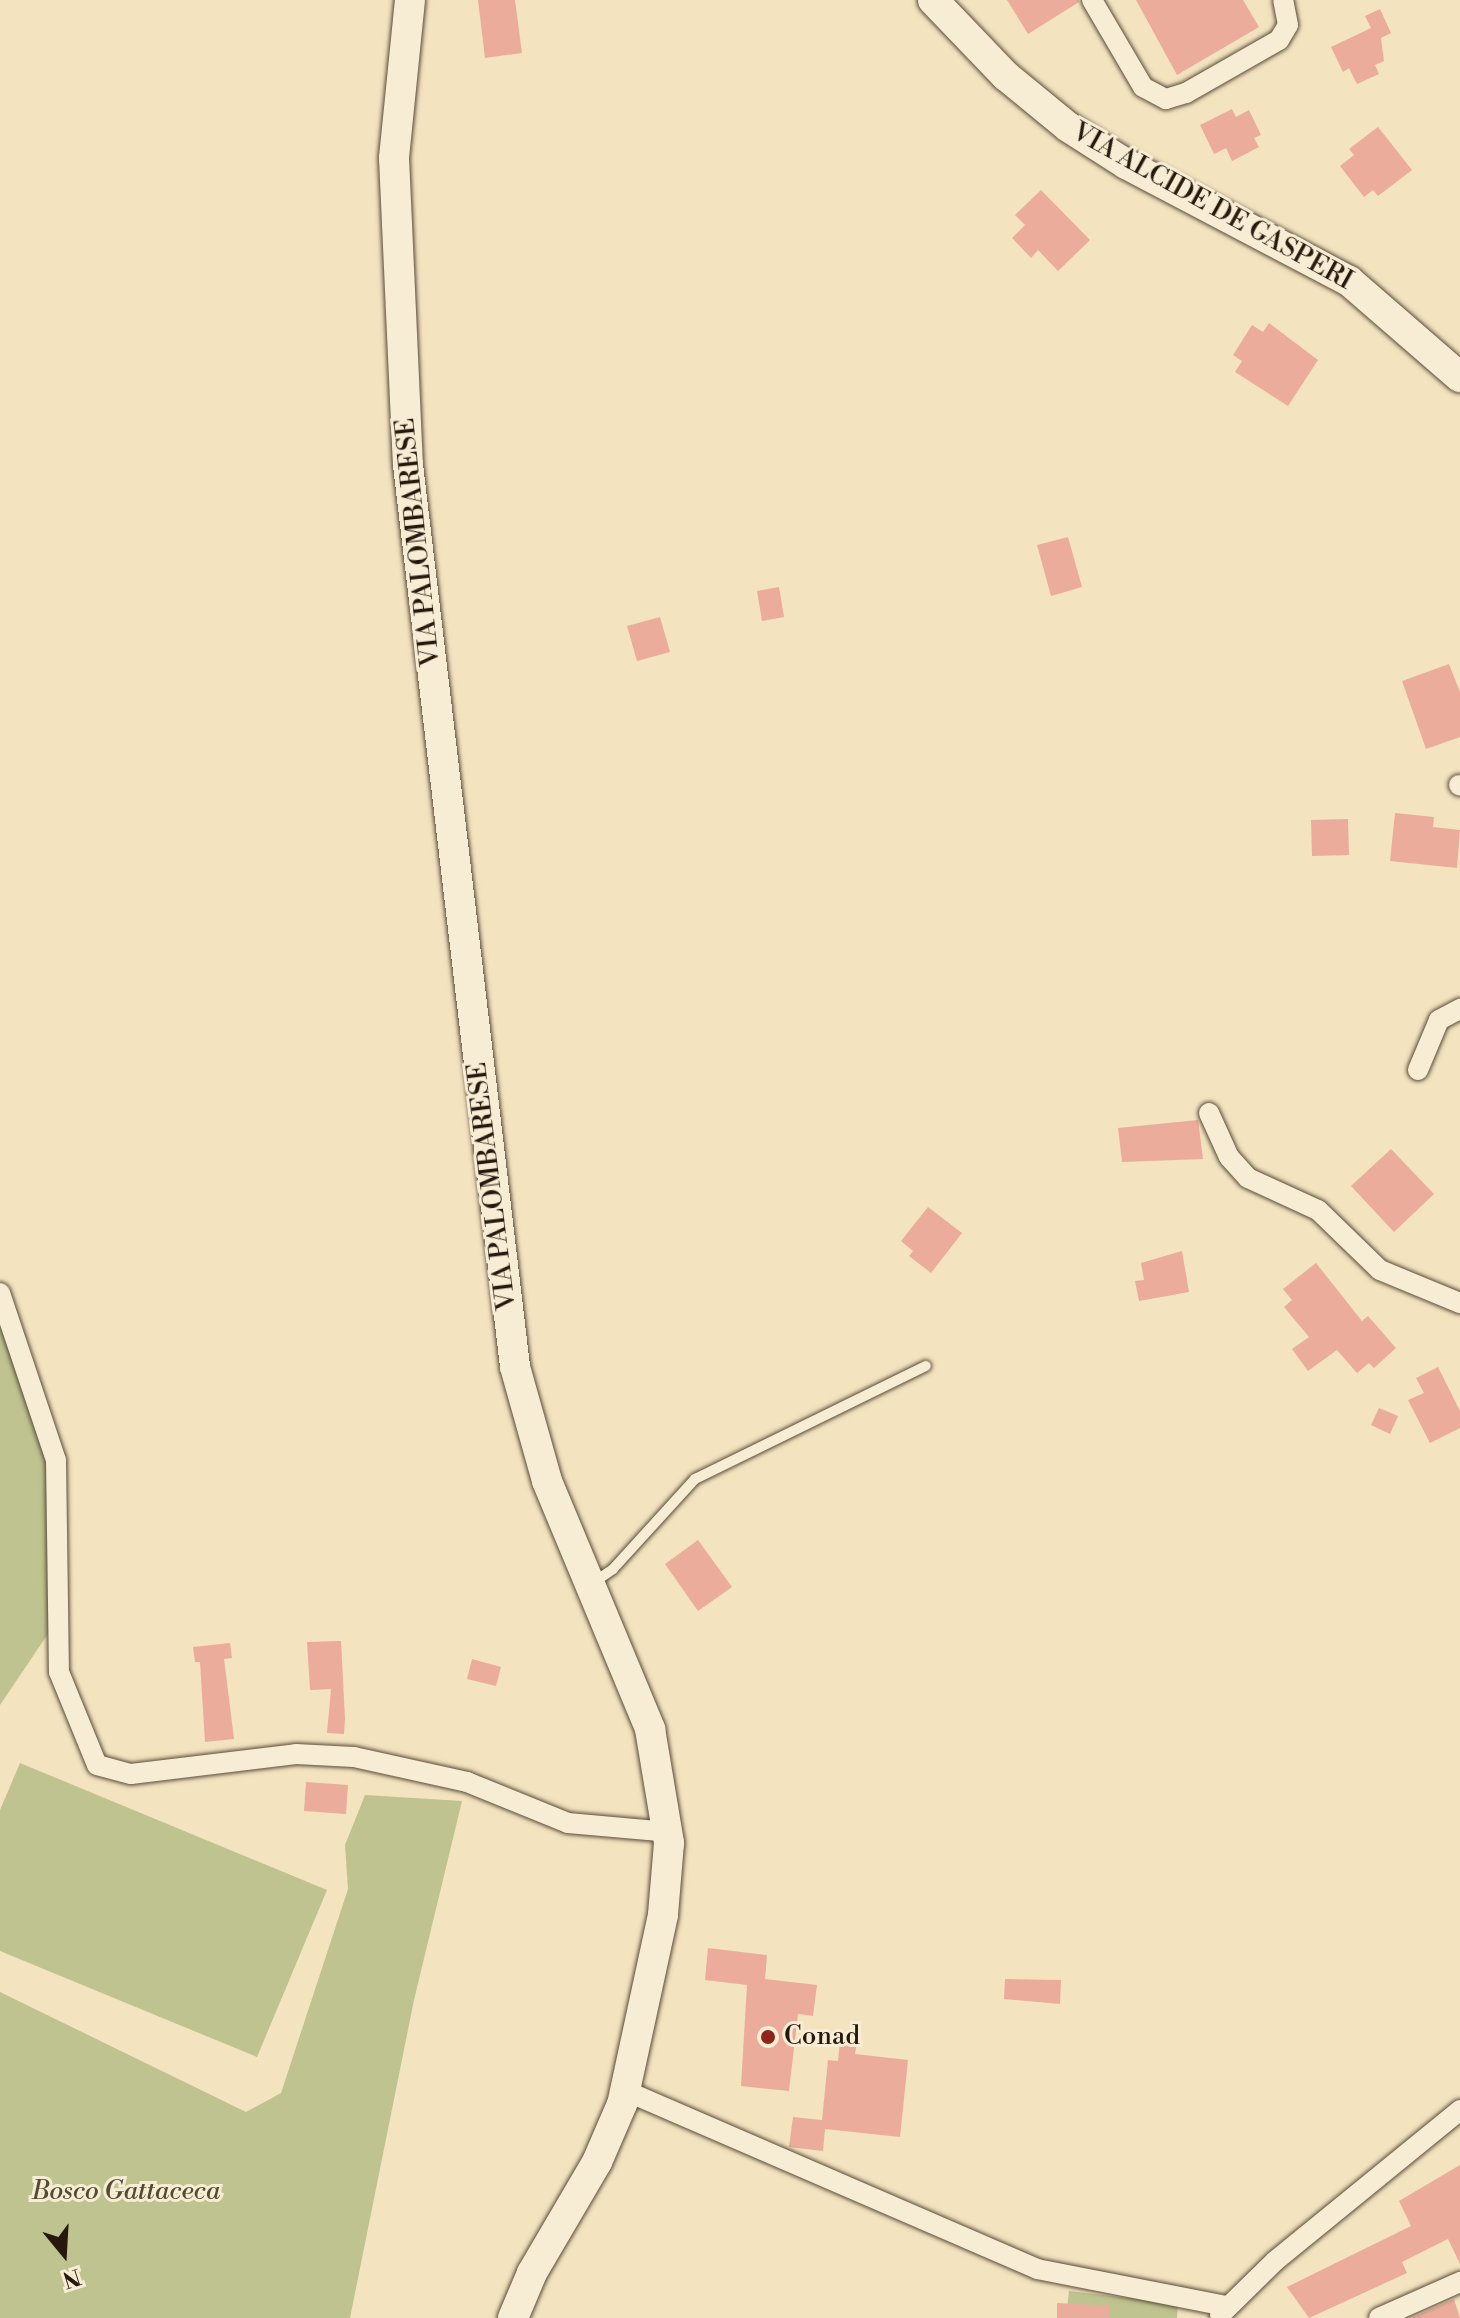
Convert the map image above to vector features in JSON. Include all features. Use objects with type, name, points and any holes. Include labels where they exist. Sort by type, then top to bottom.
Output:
[{"type":"main road","name":"VIA PALOMBARESE","points":[[410,0],[394,158],[408,465],[515,1367],[534,1445],[650,1729],[668,1832],[666,1900],[626,2091],[597,2162],[532,2273],[513,2318]]},
{"type":"main road","name":"VIA ALCIDE DE GASPERI","points":[[933,0],[1006,76],[1068,127],[1126,164],[1349,281],[1460,377]]},
{"type":"street","points":[[1092,0],[1143,87],[1166,99],[1186,93],[1279,40],[1288,25],[1283,0]]},
{"type":"street","points":[[1418,1070],[1439,1020],[1460,1009]]},
{"type":"street","points":[[1209,1113],[1229,1157],[1248,1178],[1318,1210],[1380,1270],[1460,1303]]},
{"type":"street","points":[[0,1293],[55,1453],[59,1672],[97,1765],[126,1774],[296,1754],[354,1757],[467,1782],[568,1823],[668,1832]]},
{"type":"street","points":[[626,2091],[1027,2265],[1222,2312],[1460,2110]]},
{"type":"street","points":[[1379,2318],[1460,2282]]},
{"type":"lane","points":[[589,1583],[613,1569],[675,1497],[702,1475],[926,1366]]},
{"type":"green space","points":[[0,1281],[62,1463],[56,1622],[0,1705]]},
{"type":"green space","points":[[20,1763],[327,1890],[257,2057],[0,1951],[0,1810]]},
{"type":"green space","name":"Bosco Gattaceca","points":[[365,1795],[462,1801],[414,2000],[350,2318],[0,2318],[0,1992],[246,2112],[281,2093],[348,1889],[345,1845]]},
{"type":"green space","points":[[1069,2291],[1178,2304],[1177,2318],[1066,2318]]},
{"type":"building","points":[[478,0],[515,0],[522,53],[485,58]]},
{"type":"building","points":[[1007,0],[1079,0],[1079,2],[1028,34]]},
{"type":"building","points":[[1136,0],[1243,0],[1259,27],[1177,75]]},
{"type":"building","points":[[1380,9],[1391,33],[1381,38],[1384,61],[1375,65],[1379,74],[1357,84],[1349,68],[1343,72],[1331,47],[1371,28],[1365,16]]},
{"type":"building","points":[[1232,109],[1236,117],[1249,110],[1261,135],[1254,138],[1259,147],[1232,161],[1226,148],[1214,154],[1200,125]]},
{"type":"building","points":[[1378,127],[1412,170],[1378,196],[1373,190],[1364,197],[1340,166],[1354,155],[1349,149]]},
{"type":"building","points":[[1041,190],[1090,240],[1058,271],[1038,250],[1031,258],[1012,238],[1025,225],[1015,215]]},
{"type":"building","points":[[1269,323],[1318,360],[1288,406],[1235,372],[1242,361],[1233,355],[1252,325],[1263,332]]},
{"type":"building","points":[[1068,537],[1082,587],[1051,596],[1037,545]]},
{"type":"building","points":[[779,587],[784,617],[762,621],[757,591]]},
{"type":"building","points":[[660,617],[670,652],[637,661],[627,626]]},
{"type":"building","points":[[1449,664],[1460,692],[1460,737],[1426,749],[1402,681]]},
{"type":"building","points":[[1395,813],[1434,817],[1433,827],[1460,830],[1457,868],[1390,861]]},
{"type":"building","points":[[1348,819],[1349,855],[1312,856],[1311,820]]},
{"type":"building","points":[[1198,1120],[1203,1159],[1122,1162],[1118,1128]]},
{"type":"building","points":[[1391,1149],[1434,1194],[1394,1232],[1351,1186]]},
{"type":"building","points":[[928,1207],[962,1233],[931,1273],[909,1256],[913,1251],[901,1241]]},
{"type":"building","points":[[1182,1251],[1189,1292],[1139,1301],[1135,1281],[1144,1280],[1141,1263]]},
{"type":"building","points":[[1316,1263],[1362,1321],[1368,1316],[1396,1348],[1374,1368],[1369,1363],[1357,1373],[1337,1350],[1308,1371],[1292,1349],[1309,1337],[1284,1307],[1292,1300],[1283,1289]]},
{"type":"building","points":[[1438,1367],[1460,1411],[1460,1428],[1430,1443],[1408,1400],[1424,1393],[1416,1378]]},
{"type":"building","points":[[1379,1408],[1398,1416],[1390,1434],[1371,1425]]},
{"type":"building","points":[[698,1540],[732,1587],[698,1611],[665,1564]]},
{"type":"building","points":[[341,1641],[344,1734],[327,1733],[331,1689],[310,1690],[307,1642]]},
{"type":"building","points":[[230,1643],[232,1658],[224,1659],[234,1739],[205,1742],[200,1662],[195,1662],[193,1647]]},
{"type":"building","points":[[472,1659],[501,1667],[496,1686],[467,1679]]},
{"type":"building","points":[[306,1782],[348,1785],[346,1814],[304,1811]]},
{"type":"building","name":"Conad","points":[[708,1948],[767,1955],[765,1979],[817,1985],[813,2016],[798,2014],[789,2091],[741,2086],[747,1985],[705,1980]]},
{"type":"building","points":[[1005,1979],[1061,1980],[1060,2004],[1004,1999]]},
{"type":"building","points":[[840,2040],[857,2042],[855,2054],[908,2060],[900,2137],[825,2129],[823,2151],[789,2147],[793,2117],[822,2120],[828,2060],[838,2061]]},
{"type":"building","points":[[1460,2165],[1460,2264],[1448,2239],[1402,2262],[1407,2273],[1309,2318],[1287,2287],[1411,2226],[1399,2201]]},
{"type":"building","points":[[1454,2299],[1460,2318],[1411,2318]]},
{"type":"building","points":[[1057,2303],[1110,2306],[1109,2318],[1057,2318]]},
{"type":"place","name":"Conad","points":[[768,2037]]}]
